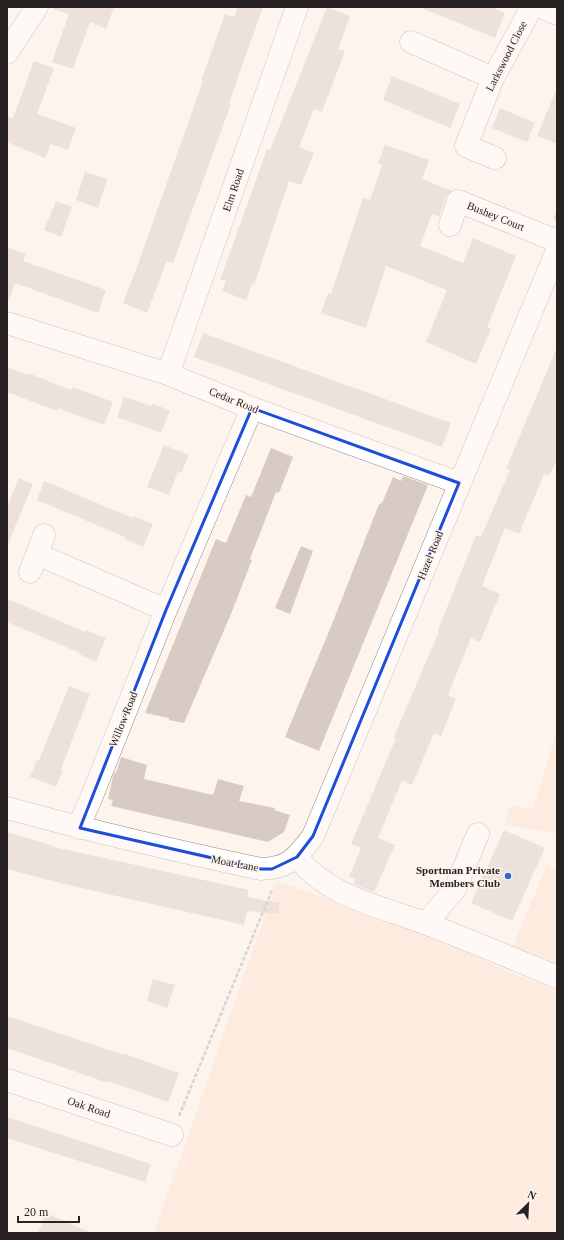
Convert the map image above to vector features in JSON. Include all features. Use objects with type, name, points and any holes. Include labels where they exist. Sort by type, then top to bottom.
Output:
[{"type":"street","points":[[7,54],[37,7]]},
{"type":"street","name":"Elm Road","points":[[168,374],[297,7]]},
{"type":"street","name":"Larkswood Close","points":[[495,158],[466,146],[493,78],[532,7]]},
{"type":"street","points":[[541,7],[557,14]]},
{"type":"street","points":[[411,42],[493,78]]},
{"type":"street","name":"Bushey Court","points":[[450,225],[458,201],[554,243]]},
{"type":"street","name":"Hazel Road","points":[[297,857],[313,836],[459,483],[554,243]]},
{"type":"street","name":"Cedar Road","points":[[7,324],[168,374],[252,408],[459,483]]},
{"type":"street","name":"Willow Road","points":[[80,828],[83,816],[166,610],[252,408]]},
{"type":"street","points":[[37,554],[166,610]]},
{"type":"street","name":"Moat Lane","points":[[7,808],[80,828],[175,851],[261,869],[272,869],[286,864],[297,857]]},
{"type":"street","points":[[426,923],[455,889],[478,834]]},
{"type":"street","points":[[297,857],[304,867],[329,886],[380,908],[426,923],[557,977]]},
{"type":"street","name":"Oak Road","points":[[7,1080],[172,1135]]},
{"type":"path","points":[[554,243],[557,213]]},
{"type":"path","points":[[172,1135],[274,885]]},
{"type":"highlighted area","points":[[252,408],[459,483],[313,836],[297,857],[272,869],[261,869],[80,828],[166,610]]},
{"type":"shaded area","points":[[557,729],[557,833],[505,825],[510,806],[533,809]]},
{"type":"shaded area","points":[[547,865],[557,870],[557,970],[511,950]]},
{"type":"shaded area","points":[[277,881],[437,938],[506,971],[557,990],[557,1233],[154,1233]]},
{"type":"building","points":[[54,7],[114,7],[106,29],[90,22],[73,69],[52,62],[69,14],[53,9]]},
{"type":"building","points":[[238,7],[263,7],[229,103],[231,104],[173,263],[167,261],[147,313],[123,303],[203,81],[201,81],[225,14],[234,17]]},
{"type":"building","points":[[327,7],[350,16],[338,49],[345,51],[322,112],[314,109],[299,147],[314,153],[301,185],[289,181],[254,285],[252,284],[246,300],[222,291],[226,281],[220,280],[267,149],[270,150]]},
{"type":"building","points":[[419,7],[491,7],[505,13],[495,38]]},
{"type":"building","points":[[34,61],[54,68],[37,114],[76,128],[68,150],[51,144],[45,158],[7,142],[7,116],[13,118]]},
{"type":"building","points":[[392,76],[460,104],[450,128],[383,100]]},
{"type":"building","points":[[557,88],[557,144],[537,136]]},
{"type":"building","points":[[500,108],[535,123],[527,142],[492,128]]},
{"type":"building","points":[[385,145],[429,160],[422,179],[452,191],[446,197],[439,217],[432,214],[420,246],[463,263],[473,238],[516,256],[487,327],[491,329],[476,364],[426,342],[447,290],[386,266],[366,328],[321,313],[328,293],[331,294],[363,198],[370,200],[382,165],[378,163]]},
{"type":"building","points":[[85,172],[107,179],[98,208],[76,200]]},
{"type":"building","points":[[56,201],[72,207],[61,237],[44,230]]},
{"type":"building","points":[[7,247],[26,254],[23,261],[106,290],[98,313],[15,283],[9,300],[7,299]]},
{"type":"building","points":[[203,333],[451,423],[442,447],[194,357]]},
{"type":"building","points":[[557,347],[557,460],[549,476],[544,474],[519,534],[505,528],[482,586],[500,594],[480,642],[471,638],[448,695],[456,699],[441,736],[434,733],[412,785],[402,780],[378,838],[395,845],[374,892],[353,884],[355,879],[349,877],[361,848],[351,844],[396,738],[394,737],[439,631],[438,630],[476,535],[481,537],[510,470],[506,469]]},
{"type":"building","points":[[7,367],[28,375],[28,373],[71,390],[72,387],[113,402],[104,425],[58,408],[57,411],[7,392]]},
{"type":"building","points":[[124,397],[151,406],[152,404],[170,410],[161,433],[117,417]]},
{"type":"building","points":[[164,445],[189,455],[181,473],[178,471],[169,495],[147,487]]},
{"type":"building","points":[[271,448],[293,457],[279,493],[276,492],[250,559],[252,560],[231,614],[184,723],[145,713],[216,539],[226,543],[246,495],[251,497]]},
{"type":"building","points":[[403,476],[428,485],[319,751],[285,737],[332,624],[379,504],[382,503],[393,477],[401,481]]},
{"type":"building","points":[[19,478],[33,484],[7,546],[7,506]]},
{"type":"building","points":[[44,481],[133,518],[134,516],[153,524],[143,547],[125,539],[125,537],[37,500]]},
{"type":"building","points":[[301,546],[313,551],[290,614],[275,608]]},
{"type":"building","points":[[7,599],[86,632],[86,630],[106,638],[96,662],[79,654],[80,653],[7,622]]},
{"type":"building","points":[[69,686],[90,694],[61,769],[63,770],[56,787],[30,777],[37,760],[39,760]]},
{"type":"building","points":[[121,757],[147,765],[144,779],[213,795],[218,779],[244,786],[239,801],[275,808],[274,810],[290,815],[284,832],[268,842],[111,806],[113,800],[108,799],[113,776],[115,772],[116,773]]},
{"type":"building","name":"Sportman Private Members Club","points":[[504,830],[545,848],[512,921],[471,903]]},
{"type":"building","points":[[7,832],[54,847],[249,890],[247,897],[280,903],[278,914],[247,911],[244,925],[64,884],[7,869]]},
{"type":"building","points":[[153,979],[175,985],[167,1008],[147,1001]]},
{"type":"building","points":[[7,1016],[179,1073],[168,1102],[7,1048]]},
{"type":"building","points":[[7,1117],[151,1164],[145,1182],[7,1138]]},
{"type":"building","points":[[46,1213],[92,1233],[38,1233]]},
{"type":"place","name":"Sportman Private Members Club","points":[[508,876]]}]
